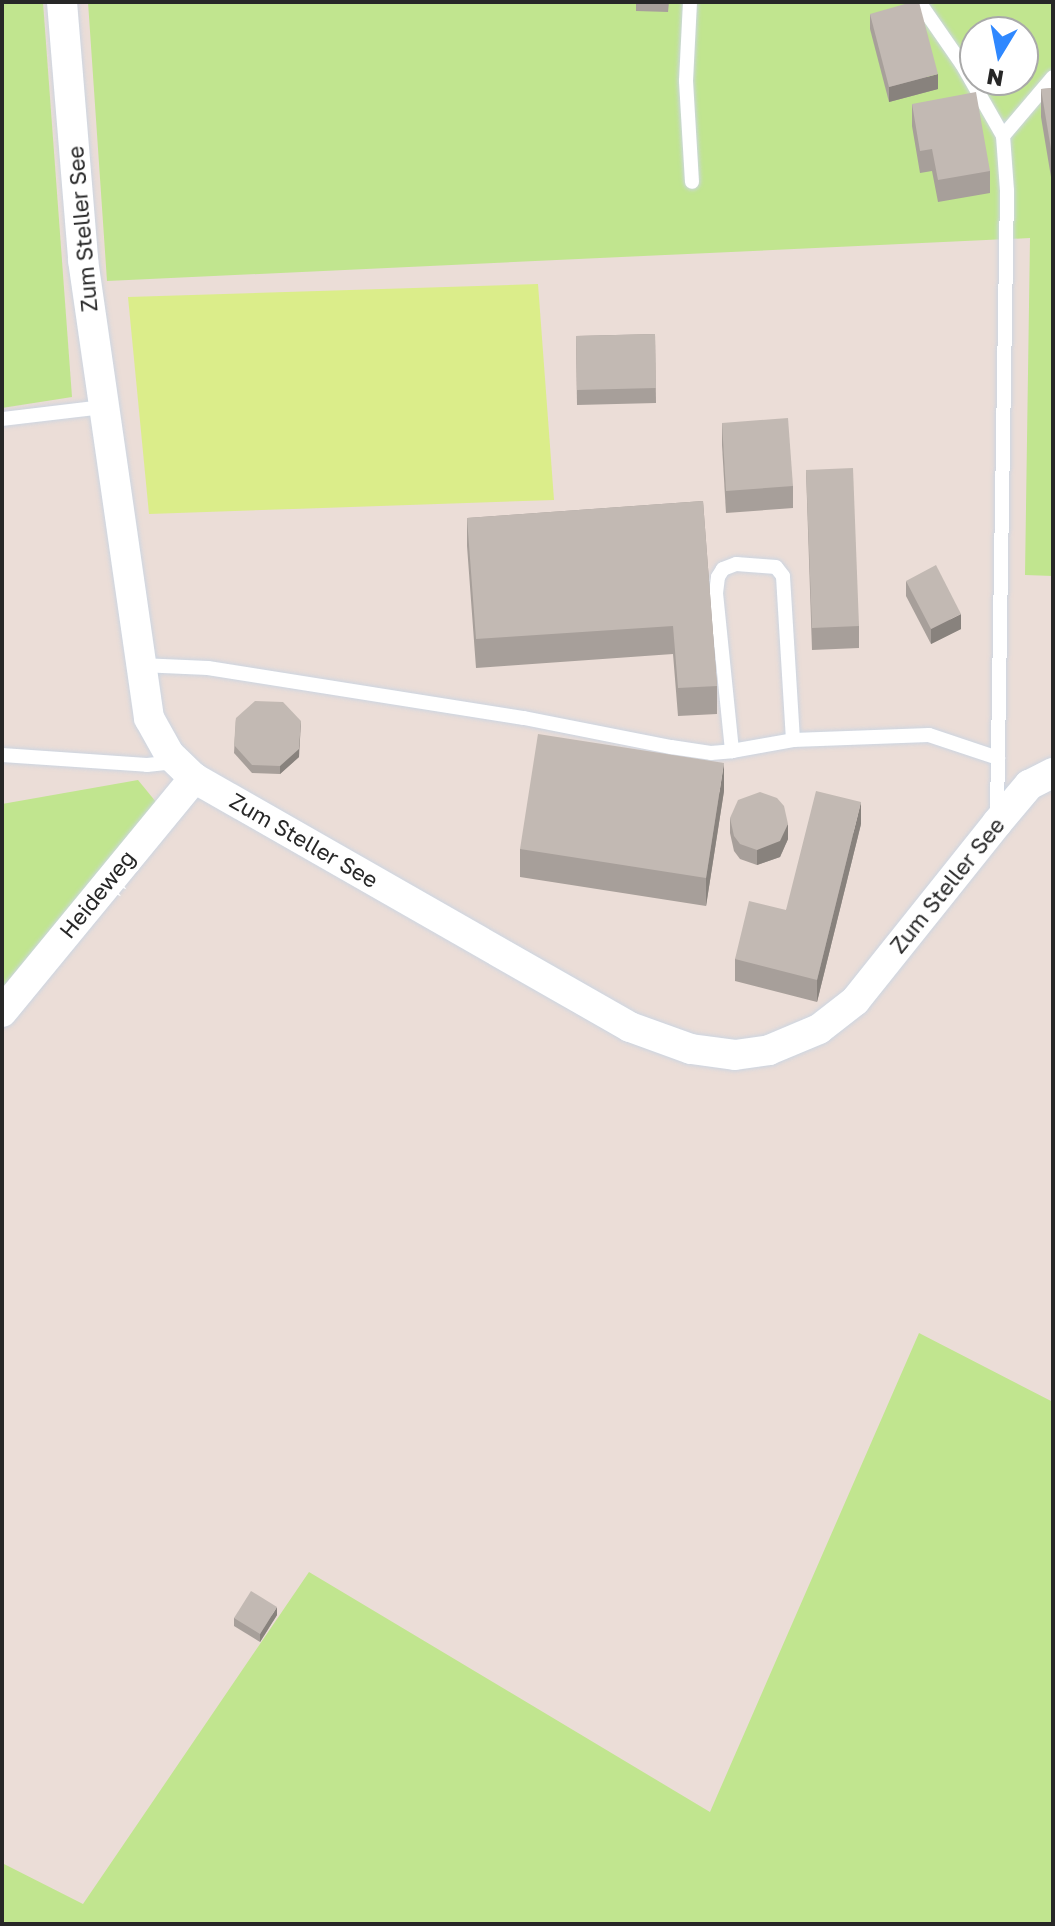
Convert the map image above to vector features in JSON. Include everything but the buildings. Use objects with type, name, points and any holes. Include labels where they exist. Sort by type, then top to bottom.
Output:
[{"type":"street","name":"Zum Steller See","points":[[62,2],[83,260],[140,665],[149,718],[169,754],[186,770],[630,1027],[691,1049],[735,1055],[769,1050],[819,1029],[855,1001],[1029,785],[1053,773]]},
{"type":"street","name":"Heideweg","points":[[2,1012],[186,770]]},
{"type":"lane","points":[[690,2],[686,81],[692,182]]},
{"type":"lane","points":[[919,2],[962,64],[1003,136],[1007,191],[997,823]]},
{"type":"lane","points":[[1003,136],[1053,77]]},
{"type":"lane","points":[[2,419],[102,407]]},
{"type":"lane","points":[[732,751],[716,593],[718,577],[723,569],[736,564],[776,567],[783,576],[793,740]]},
{"type":"lane","points":[[140,665],[208,668],[524,718],[711,753],[793,740],[929,735],[998,758]]},
{"type":"lane","points":[[2,755],[186,770]]},
{"type":"green space","points":[[2,2],[43,2],[72,397],[2,408]]},
{"type":"green space","points":[[88,2],[1053,2],[1053,576],[1025,575],[1030,238],[107,281]]},
{"type":"green space","points":[[538,284],[554,500],[149,514],[128,297]]},
{"type":"green space","points":[[138,780],[156,802],[2,988],[2,804]]},
{"type":"green space","points":[[919,1333],[1053,1402],[1053,1924],[2,1924],[2,1863],[83,1904],[309,1572],[710,1812]]}]
